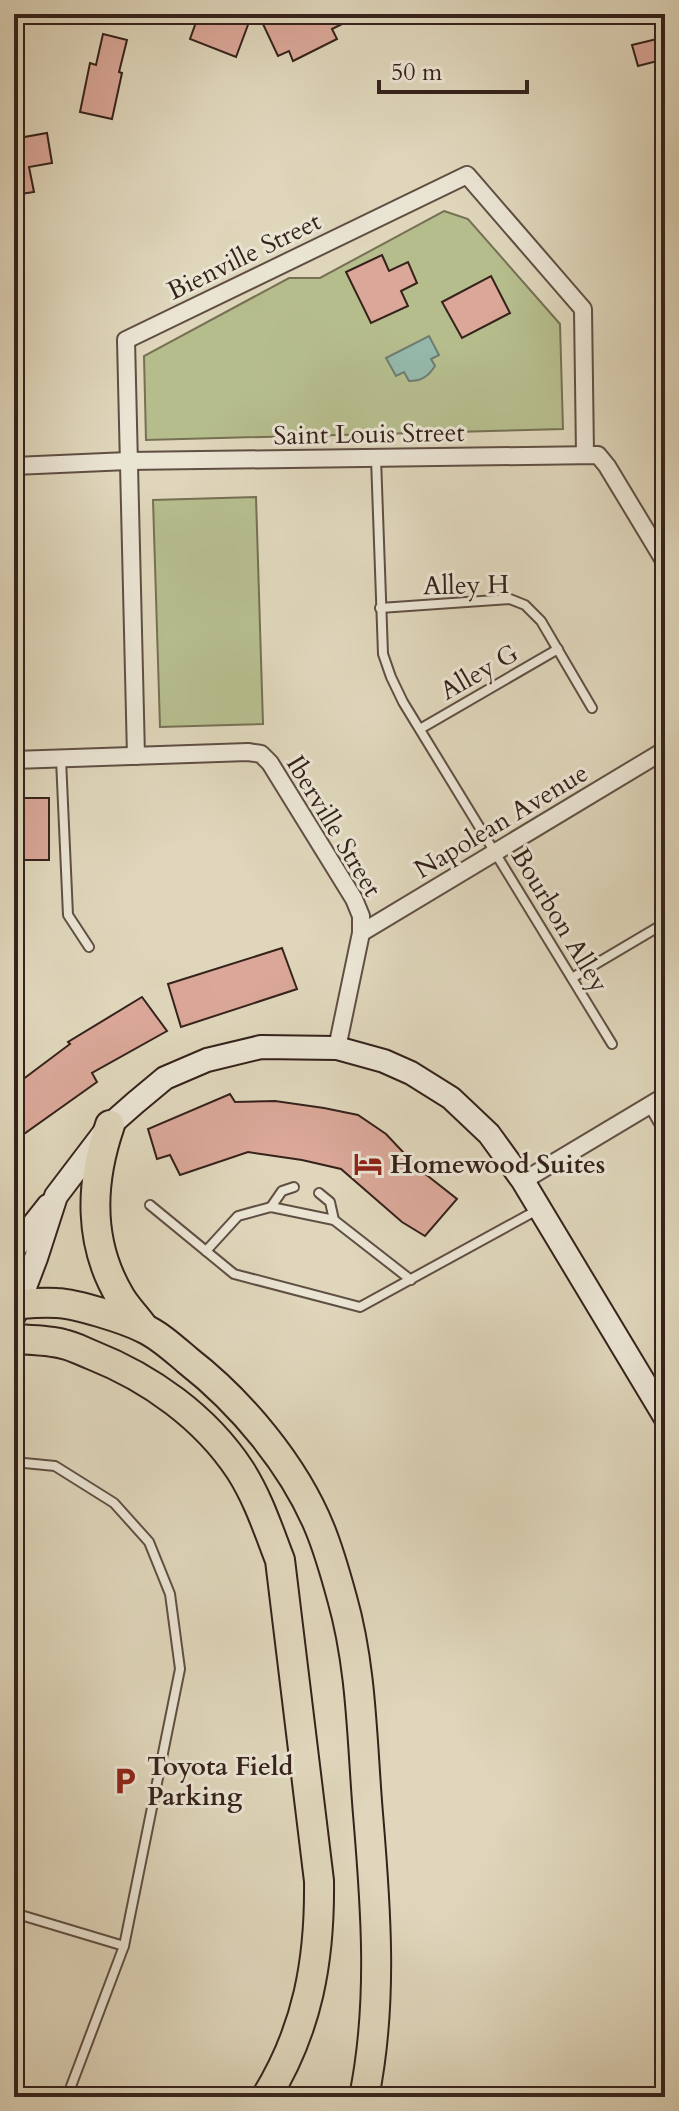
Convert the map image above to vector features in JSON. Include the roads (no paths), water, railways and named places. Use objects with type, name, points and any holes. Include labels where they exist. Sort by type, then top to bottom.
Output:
[{"type":"highway","points":[[110,1125],[101,1151],[96,1181],[96,1232],[108,1273],[122,1300],[145,1328],[215,1381],[294,1478],[320,1529],[343,1601],[356,1672],[375,1899],[376,1991],[364,2097]]},
{"type":"highway","points":[[16,1308],[57,1303],[145,1328]]},
{"type":"highway","points":[[14,1339],[62,1343],[103,1360],[146,1382],[191,1414],[218,1441],[240,1470],[262,1510],[280,1560],[319,1881],[320,1917],[317,1956],[299,2029],[266,2097]]},
{"type":"street","name":"Bienville Street","points":[[136,756],[126,340],[467,175],[583,309],[585,454]]},
{"type":"street","name":"Saint Louis Street","points":[[14,466],[128,461],[585,454]]},
{"type":"street","points":[[585,454],[598,455],[607,466],[665,562]]},
{"type":"street","name":"Napolean Avenue","points":[[361,933],[665,750]]},
{"type":"street","name":"Iberville Street","points":[[136,756],[248,752],[261,754],[270,763],[354,899],[361,916],[361,933],[337,1048]]},
{"type":"street","points":[[14,760],[136,756]]},
{"type":"street","points":[[14,1249],[110,1125],[165,1078],[207,1060],[261,1047],[337,1048],[384,1061],[411,1073],[451,1098],[489,1134],[523,1181],[665,1417]]},
{"type":"street","points":[[523,1181],[665,1096]]},
{"type":"street","points":[[16,1308],[56,1196]]},
{"type":"lane","name":"Bourbon Alley","points":[[376,458],[383,654],[391,677],[612,1044]]},
{"type":"lane","name":"Alley H","points":[[380,608],[510,599],[525,605],[541,621],[592,708]]},
{"type":"lane","name":"Alley G","points":[[420,729],[558,649]]},
{"type":"lane","points":[[61,758],[68,915],[89,947]]},
{"type":"lane","points":[[572,978],[665,923]]},
{"type":"lane","points":[[648,1106],[665,1134]]},
{"type":"lane","points":[[271,1207],[282,1191],[294,1187]]},
{"type":"lane","points":[[319,1193],[330,1202],[334,1220]]},
{"type":"lane","points":[[150,1205],[234,1274],[360,1307],[540,1209]]},
{"type":"lane","points":[[206,1251],[238,1216],[271,1207],[334,1220],[411,1280]]},
{"type":"lane","points":[[14,1462],[55,1466],[114,1503],[149,1542],[170,1594],[180,1669],[124,1946],[67,2097]]},
{"type":"lane","points":[[14,1913],[124,1946]]},
{"type":"place","name":"Homewood Suites","points":[[368,1164]]},
{"type":"place","name":"Toyota Field Parking","points":[[125,1781]]}]
